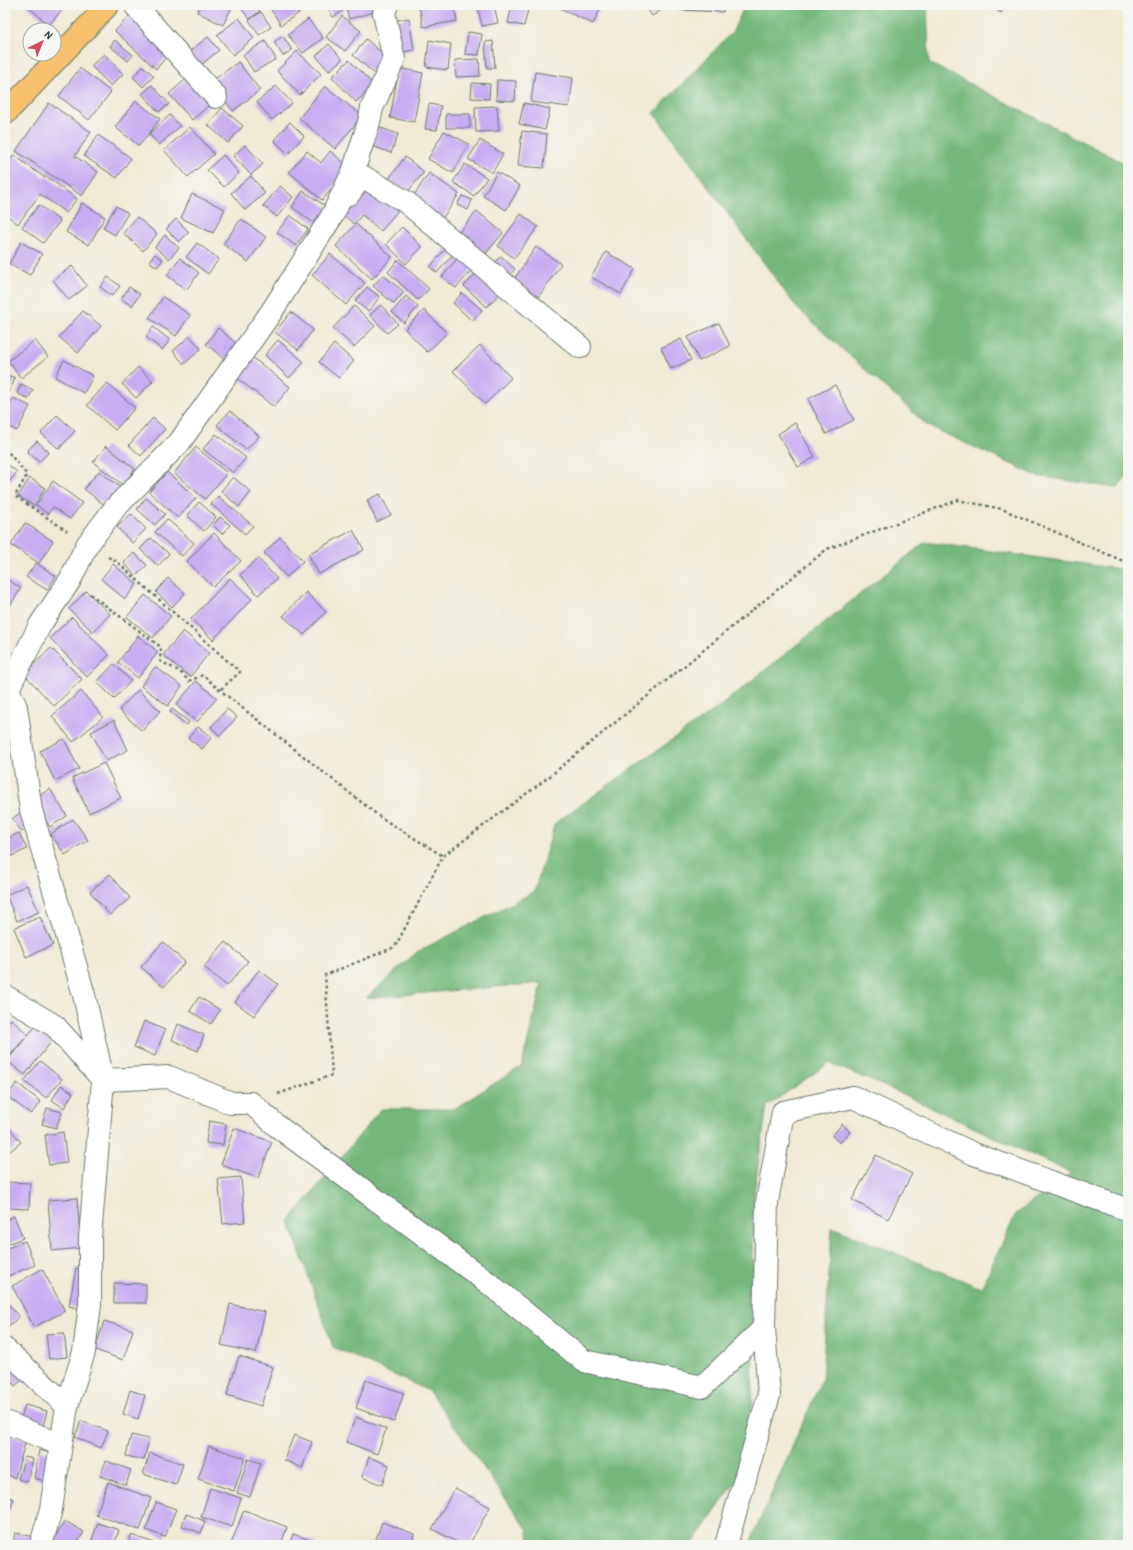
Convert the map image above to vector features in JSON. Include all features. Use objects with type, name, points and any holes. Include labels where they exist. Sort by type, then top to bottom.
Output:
[{"type":"main road","points":[[5,114],[108,5]]},
{"type":"street","points":[[135,5],[216,98]]},
{"type":"street","points":[[332,216],[353,172],[372,108],[394,59],[384,13],[387,5]]},
{"type":"street","points":[[41,1545],[50,1509],[67,1406],[84,1352],[90,1304],[90,1238],[103,1080],[84,995],[32,810],[16,707],[8,689],[40,625],[70,580],[87,545],[115,508],[179,443],[272,311],[332,216],[362,176],[406,202],[580,346]]},
{"type":"street","points":[[5,996],[55,1026],[103,1080]]},
{"type":"street","points":[[103,1080],[169,1077],[231,1102],[251,1103],[277,1126],[487,1282],[584,1360],[702,1387],[764,1328]]},
{"type":"street","points":[[726,1545],[769,1395],[764,1328],[768,1202],[784,1112],[853,1097],[974,1154],[1128,1210]]},
{"type":"street","points":[[5,1349],[67,1406]]},
{"type":"street","points":[[5,1422],[61,1445]]},
{"type":"path","points":[[5,448],[27,475],[15,496],[87,545],[116,561],[240,672],[220,690]]},
{"type":"path","points":[[251,1103],[332,1075],[325,975],[395,947],[443,856],[550,776],[828,549],[958,500],[1002,509],[1123,561]]},
{"type":"path","points":[[70,580],[131,624],[151,642],[161,647],[160,661],[179,671],[189,681],[203,675],[380,817],[443,856]]},
{"type":"green space","points":[[745,5],[927,5],[929,63],[1128,165],[1128,474],[1117,488],[1037,476],[928,426],[797,308],[654,113],[733,31]]},
{"type":"green space","points":[[925,542],[1120,569],[1128,559],[1128,1545],[749,1545],[822,1379],[832,1227],[981,1288],[1016,1214],[1071,1173],[898,1092],[829,1063],[767,1106],[754,1193],[752,1458],[692,1545],[529,1545],[528,1530],[429,1391],[333,1347],[289,1221],[381,1109],[454,1109],[522,1066],[542,983],[366,998],[417,952],[534,892],[555,823],[724,703]]},
{"type":"building","points":[[26,5],[66,5],[52,22],[46,22]]},
{"type":"building","points":[[200,5],[233,5],[223,25],[197,12]]},
{"type":"building","points":[[238,5],[254,5],[260,11],[250,19]]},
{"type":"building","points":[[268,5],[311,5],[281,25]]},
{"type":"building","points":[[326,5],[339,5],[343,11],[333,17]]},
{"type":"building","points":[[345,5],[376,5],[378,11],[349,19]]},
{"type":"building","points":[[419,5],[454,5],[457,21],[423,27]]},
{"type":"building","points":[[494,5],[498,23],[482,26],[478,8]]},
{"type":"building","points":[[512,5],[529,5],[524,26],[508,23]]},
{"type":"building","points":[[554,5],[602,5],[593,24]]},
{"type":"building","points":[[645,5],[669,5],[652,16]]},
{"type":"building","points":[[680,5],[723,5],[723,12],[679,10]]},
{"type":"building","points":[[989,5],[1006,5],[1001,13]]},
{"type":"building","points":[[261,12],[271,27],[259,35],[249,20]]},
{"type":"building","points":[[130,15],[170,53],[156,69],[115,31]]},
{"type":"building","points":[[342,16],[361,31],[345,51],[326,37]]},
{"type":"building","points":[[239,18],[254,38],[233,55],[217,35]]},
{"type":"building","points":[[409,18],[414,50],[396,53],[392,21]]},
{"type":"building","points":[[308,19],[323,38],[303,53],[288,35]]},
{"type":"building","points":[[468,32],[482,34],[479,55],[465,54]]},
{"type":"building","points":[[283,36],[292,50],[283,56],[274,42]]},
{"type":"building","points":[[208,37],[219,50],[200,66],[189,52]]},
{"type":"building","points":[[366,39],[389,59],[375,74],[353,55]]},
{"type":"building","points":[[115,40],[133,55],[128,61],[110,46]]},
{"type":"building","points":[[429,40],[451,44],[448,70],[426,67]]},
{"type":"building","points":[[265,41],[276,59],[254,72],[243,55]]},
{"type":"building","points":[[493,41],[495,68],[487,68],[485,42]]},
{"type":"building","points":[[329,44],[342,59],[329,71],[316,56]]},
{"type":"building","points":[[297,51],[321,74],[300,95],[277,71]]},
{"type":"building","points":[[104,54],[123,74],[111,86],[91,66]]},
{"type":"building","points":[[479,59],[480,76],[456,77],[455,60]]},
{"type":"building","points":[[349,60],[374,85],[356,102],[332,77]]},
{"type":"building","points":[[238,62],[260,90],[233,111],[211,82]]},
{"type":"building","points":[[143,66],[154,76],[143,87],[133,77]]},
{"type":"building","points":[[80,68],[111,92],[89,120],[59,96]]},
{"type":"building","points":[[399,68],[423,73],[414,122],[390,118]]},
{"type":"building","points":[[535,72],[573,78],[569,107],[531,102]]},
{"type":"building","points":[[193,73],[216,99],[192,120],[169,94]]},
{"type":"building","points":[[497,80],[516,81],[515,101],[496,100]]},
{"type":"building","points":[[472,83],[490,84],[489,99],[471,98]]},
{"type":"building","points":[[152,85],[169,104],[159,112],[142,94]]},
{"type":"building","points":[[276,86],[292,103],[272,120],[257,102]]},
{"type":"building","points":[[325,86],[362,116],[335,149],[299,118]]},
{"type":"building","points":[[136,101],[160,119],[139,146],[115,127]]},
{"type":"building","points":[[49,103],[91,132],[75,156],[98,172],[82,196],[16,151]]},
{"type":"building","points":[[524,103],[550,109],[545,130],[519,124]]},
{"type":"building","points":[[429,104],[441,106],[437,130],[425,129]]},
{"type":"building","points":[[497,106],[499,131],[476,132],[475,107]]},
{"type":"building","points":[[222,108],[243,126],[228,143],[208,125]]},
{"type":"building","points":[[446,114],[470,114],[470,128],[446,128]]},
{"type":"building","points":[[170,115],[180,126],[159,145],[149,134]]},
{"type":"building","points":[[290,122],[304,136],[288,154],[274,140]]},
{"type":"building","points":[[190,127],[214,154],[188,177],[164,150]]},
{"type":"building","points":[[378,127],[398,134],[391,153],[372,146]]},
{"type":"building","points":[[444,131],[469,144],[453,173],[428,159]]},
{"type":"building","points":[[522,131],[547,134],[544,168],[518,166]]},
{"type":"building","points":[[98,135],[131,158],[117,178],[84,156]]},
{"type":"building","points":[[480,140],[503,154],[492,173],[468,159]]},
{"type":"building","points":[[245,145],[263,164],[251,175],[233,156]]},
{"type":"building","points":[[307,151],[321,163],[330,151],[350,168],[322,200],[289,172]]},
{"type":"building","points":[[14,155],[77,199],[66,213],[40,194],[18,224],[5,214],[5,167]]},
{"type":"building","points":[[223,155],[239,173],[224,187],[207,170]]},
{"type":"building","points":[[405,157],[424,172],[406,194],[388,180]]},
{"type":"building","points":[[465,164],[487,178],[474,196],[453,182]]},
{"type":"building","points":[[497,172],[520,186],[506,210],[483,196]]},
{"type":"building","points":[[429,173],[459,194],[442,219],[412,198]]},
{"type":"building","points":[[251,176],[265,193],[245,210],[231,193]]},
{"type":"building","points":[[367,181],[399,209],[381,231],[362,215],[354,224],[340,212]]},
{"type":"building","points":[[280,186],[293,197],[277,217],[263,206]]},
{"type":"building","points":[[303,191],[330,209],[318,226],[292,207]]},
{"type":"building","points":[[192,194],[225,209],[213,233],[181,218]]},
{"type":"building","points":[[462,196],[472,200],[468,210],[457,205]]},
{"type":"building","points":[[82,203],[105,217],[89,245],[66,232]]},
{"type":"building","points":[[39,205],[60,221],[43,243],[22,227]]},
{"type":"building","points":[[116,206],[128,213],[115,235],[103,228]]},
{"type":"building","points":[[477,211],[503,233],[482,258],[456,236]]},
{"type":"building","points":[[521,214],[538,227],[514,258],[498,246]]},
{"type":"building","points":[[290,215],[308,229],[296,246],[277,232]]},
{"type":"building","points":[[137,217],[157,234],[143,251],[123,233]]},
{"type":"building","points":[[176,219],[189,232],[179,242],[166,229]]},
{"type":"building","points":[[241,219],[266,237],[248,262],[223,244]]},
{"type":"building","points":[[356,224],[392,257],[372,279],[336,246]]},
{"type":"building","points":[[402,227],[422,247],[406,264],[386,244]]},
{"type":"building","points":[[165,235],[179,248],[169,259],[155,247]]},
{"type":"building","points":[[21,242],[42,254],[30,275],[9,264]]},
{"type":"building","points":[[197,243],[219,259],[208,274],[186,257]]},
{"type":"building","points":[[447,247],[454,253],[437,273],[430,267]]},
{"type":"building","points":[[536,247],[561,264],[537,299],[512,282]]},
{"type":"building","points":[[606,252],[635,269],[621,294],[591,277]]},
{"type":"building","points":[[155,254],[163,260],[157,267],[149,261]]},
{"type":"building","points":[[330,254],[365,283],[346,305],[312,275]]},
{"type":"building","points":[[460,255],[474,267],[456,288],[442,277]]},
{"type":"building","points":[[501,256],[515,269],[505,280],[491,267]]},
{"type":"building","points":[[180,258],[199,273],[186,290],[167,275]]},
{"type":"building","points":[[398,260],[429,289],[418,300],[388,272]]},
{"type":"building","points":[[72,266],[87,286],[69,300],[53,280]]},
{"type":"building","points":[[481,268],[504,289],[487,307],[464,286]]},
{"type":"building","points":[[383,275],[404,292],[394,304],[373,286]]},
{"type":"building","points":[[108,277],[120,286],[112,296],[100,287]]},
{"type":"building","points":[[129,287],[140,294],[132,306],[121,299]]},
{"type":"building","points":[[367,287],[380,297],[368,311],[355,301]]},
{"type":"building","points":[[462,293],[482,310],[472,321],[453,303]]},
{"type":"building","points":[[406,296],[418,307],[404,323],[392,312]]},
{"type":"building","points":[[163,297],[190,315],[176,336],[149,318]]},
{"type":"building","points":[[381,305],[398,324],[387,333],[370,315]]},
{"type":"building","points":[[354,306],[375,326],[354,347],[333,328]]},
{"type":"building","points":[[424,310],[447,333],[427,352],[405,329]]},
{"type":"building","points":[[83,311],[101,326],[78,353],[59,337]]},
{"type":"building","points":[[291,312],[313,330],[298,350],[275,332]]},
{"type":"building","points":[[719,323],[730,346],[699,361],[688,337]]},
{"type":"building","points":[[153,327],[170,340],[162,350],[146,337]]},
{"type":"building","points":[[218,328],[238,345],[226,360],[206,344]]},
{"type":"building","points":[[190,336],[201,349],[184,364],[173,351]]},
{"type":"building","points":[[681,339],[691,360],[671,369],[661,348]]},
{"type":"building","points":[[35,340],[48,357],[21,378],[8,361]]},
{"type":"building","points":[[278,340],[304,362],[289,378],[265,355]]},
{"type":"building","points":[[334,344],[354,361],[339,378],[319,362]]},
{"type":"building","points":[[480,345],[511,378],[485,404],[453,371]]},
{"type":"building","points":[[248,354],[290,387],[274,407],[232,374]]},
{"type":"building","points":[[64,360],[93,376],[84,393],[55,377]]},
{"type":"building","points":[[138,367],[153,381],[136,398],[122,384]]},
{"type":"building","points":[[5,374],[15,378],[10,391],[5,389]]},
{"type":"building","points":[[107,383],[135,408],[115,430],[87,405]]},
{"type":"building","points":[[21,384],[33,390],[28,399],[17,393]]},
{"type":"building","points":[[835,385],[854,420],[826,434],[808,399]]},
{"type":"building","points":[[5,397],[9,399],[5,407]]},
{"type":"building","points":[[13,398],[30,406],[17,431],[5,425],[5,415]]},
{"type":"building","points":[[230,411],[259,436],[246,450],[217,425]]},
{"type":"building","points":[[57,415],[75,431],[59,449],[41,433]]},
{"type":"building","points":[[153,418],[165,429],[141,456],[129,445]]},
{"type":"building","points":[[795,423],[815,457],[798,467],[778,434]]},
{"type":"building","points":[[216,434],[246,458],[233,473],[203,449]]},
{"type":"building","points":[[37,441],[49,452],[39,462],[27,451]]},
{"type":"building","points":[[106,446],[135,469],[123,485],[93,462]]},
{"type":"building","points":[[196,447],[227,473],[205,499],[174,473]]},
{"type":"building","points":[[7,464],[17,472],[7,485],[5,484],[5,467]]},
{"type":"building","points":[[99,471],[120,487],[106,506],[84,489]]},
{"type":"building","points":[[167,472],[196,498],[178,518],[149,492]]},
{"type":"building","points":[[233,477],[251,492],[239,507],[221,491]]},
{"type":"building","points":[[30,478],[45,488],[34,506],[18,496]]},
{"type":"building","points":[[53,481],[82,503],[70,519],[53,507],[48,514],[36,505]]},
{"type":"building","points":[[380,494],[391,515],[377,522],[367,500]]},
{"type":"building","points":[[218,496],[253,526],[245,534],[211,504]]},
{"type":"building","points":[[146,498],[165,514],[155,525],[137,509]]},
{"type":"building","points":[[199,502],[216,517],[204,531],[187,515]]},
{"type":"building","points":[[131,514],[146,529],[132,543],[117,527]]},
{"type":"building","points":[[220,517],[230,525],[222,534],[213,525]]},
{"type":"building","points":[[167,519],[194,543],[182,556],[155,532]]},
{"type":"building","points":[[25,523],[53,541],[39,563],[11,545]]},
{"type":"building","points":[[353,530],[364,550],[319,574],[308,554]]},
{"type":"building","points":[[214,533],[241,561],[213,587],[187,561]]},
{"type":"building","points":[[280,537],[303,561],[287,577],[264,553]]},
{"type":"building","points":[[151,538],[169,554],[158,566],[140,549]]},
{"type":"building","points":[[134,553],[147,565],[136,576],[124,563]]},
{"type":"building","points":[[258,558],[277,579],[258,595],[240,575]]},
{"type":"building","points":[[36,563],[56,576],[47,590],[26,577]]},
{"type":"building","points":[[113,564],[137,584],[125,599],[101,579]]},
{"type":"building","points":[[5,578],[21,588],[6,612],[5,611]]},
{"type":"building","points":[[168,578],[185,593],[172,607],[156,592]]},
{"type":"building","points":[[230,578],[252,599],[213,640],[191,619]]},
{"type":"building","points":[[86,591],[110,614],[93,632],[69,609]]},
{"type":"building","points":[[306,592],[326,612],[304,635],[283,616]]},
{"type":"building","points":[[145,595],[171,616],[153,638],[127,617]]},
{"type":"building","points":[[72,617],[109,655],[87,677],[50,638]]},
{"type":"building","points":[[183,631],[209,653],[190,677],[163,655]]},
{"type":"building","points":[[138,636],[158,652],[138,678],[118,662]]},
{"type":"building","points":[[51,648],[82,679],[54,706],[24,674]]},
{"type":"building","points":[[114,664],[131,681],[114,699],[97,682]]},
{"type":"building","points":[[155,667],[182,686],[168,706],[141,686]]},
{"type":"building","points":[[196,681],[217,698],[197,722],[176,705]]},
{"type":"building","points":[[138,690],[160,711],[142,731],[119,710]]},
{"type":"building","points":[[81,691],[103,717],[73,742],[52,716]]},
{"type":"building","points":[[172,709],[189,722],[187,725],[170,712]]},
{"type":"building","points":[[227,709],[237,717],[220,736],[211,727]]},
{"type":"building","points":[[114,720],[128,750],[106,761],[91,732]]},
{"type":"building","points":[[198,727],[212,737],[202,749],[188,738]]},
{"type":"building","points":[[64,739],[79,769],[55,781],[40,751]]},
{"type":"building","points":[[104,763],[121,798],[89,813],[72,778]]},
{"type":"building","points":[[50,789],[67,816],[50,827],[32,800]]},
{"type":"building","points":[[21,812],[31,825],[22,832],[12,819]]},
{"type":"building","points":[[73,819],[88,840],[65,855],[51,834]]},
{"type":"building","points":[[19,833],[27,849],[5,859],[5,840]]},
{"type":"building","points":[[110,874],[130,898],[110,915],[90,892]]},
{"type":"building","points":[[27,885],[39,912],[17,921],[6,895]]},
{"type":"building","points":[[40,917],[53,945],[26,957],[14,928]]},
{"type":"building","points":[[163,942],[185,962],[164,987],[141,967]]},
{"type":"building","points":[[225,942],[248,961],[227,986],[204,967]]},
{"type":"building","points":[[259,970],[278,984],[254,1016],[235,1002]]},
{"type":"building","points":[[199,997],[220,1010],[211,1024],[190,1011]]},
{"type":"building","points":[[11,1019],[28,1035],[38,1023],[55,1037],[25,1075],[7,1061],[27,1036],[5,1061],[5,1026]]},
{"type":"building","points":[[144,1021],[165,1030],[155,1056],[134,1047]]},
{"type":"building","points":[[178,1024],[204,1035],[198,1051],[172,1040]]},
{"type":"building","points":[[40,1061],[62,1079],[46,1098],[24,1081]]},
{"type":"building","points":[[17,1083],[41,1102],[31,1114],[7,1096]]},
{"type":"building","points":[[61,1085],[73,1093],[64,1108],[52,1100]]},
{"type":"building","points":[[47,1108],[62,1112],[56,1128],[42,1124]]},
{"type":"building","points":[[209,1121],[226,1124],[223,1145],[206,1143]]},
{"type":"building","points":[[842,1124],[850,1132],[840,1143],[832,1136]]},
{"type":"building","points":[[7,1125],[21,1142],[9,1152],[5,1147],[5,1126]]},
{"type":"building","points":[[234,1128],[272,1142],[258,1178],[221,1165]]},
{"type":"building","points":[[63,1132],[67,1163],[49,1165],[45,1135]]},
{"type":"building","points":[[876,1155],[912,1174],[888,1219],[852,1200]]},
{"type":"building","points":[[241,1177],[245,1222],[223,1224],[218,1179]]},
{"type":"building","points":[[5,1182],[30,1183],[29,1209],[5,1208]]},
{"type":"building","points":[[77,1198],[81,1248],[52,1251],[48,1200]]},
{"type":"building","points":[[14,1216],[23,1238],[5,1245],[5,1220]]},
{"type":"building","points":[[25,1241],[35,1265],[8,1276],[5,1269],[5,1249]]},
{"type":"building","points":[[76,1268],[88,1270],[81,1309],[69,1306]]},
{"type":"building","points":[[42,1269],[65,1311],[34,1327],[12,1286]]},
{"type":"building","points":[[114,1283],[146,1284],[146,1303],[114,1303]]},
{"type":"building","points":[[5,1300],[19,1317],[5,1329]]},
{"type":"building","points":[[230,1304],[265,1312],[256,1353],[221,1345]]},
{"type":"building","points":[[104,1321],[133,1330],[123,1360],[95,1350]]},
{"type":"building","points":[[64,1333],[67,1357],[49,1359],[46,1334]]},
{"type":"building","points":[[239,1356],[273,1367],[261,1406],[227,1395]]},
{"type":"building","points":[[10,1360],[26,1377],[15,1386],[5,1375],[5,1365]]},
{"type":"building","points":[[366,1380],[404,1393],[394,1422],[356,1408]]},
{"type":"building","points":[[130,1390],[145,1395],[138,1419],[123,1414]]},
{"type":"building","points":[[25,1405],[47,1411],[42,1430],[19,1425]]},
{"type":"building","points":[[356,1417],[386,1429],[377,1454],[346,1442]]},
{"type":"building","points":[[81,1421],[108,1431],[101,1448],[75,1437]]},
{"type":"building","points":[[5,1433],[26,1440],[15,1478],[5,1474]]},
{"type":"building","points":[[131,1435],[149,1439],[144,1460],[126,1456]]},
{"type":"building","points":[[294,1435],[312,1442],[302,1468],[284,1460]]},
{"type":"building","points":[[209,1446],[245,1458],[234,1491],[198,1479]]},
{"type":"building","points":[[39,1450],[50,1453],[45,1481],[34,1478]]},
{"type":"building","points":[[150,1453],[183,1464],[176,1485],[143,1474]]},
{"type":"building","points":[[25,1457],[33,1459],[27,1482],[18,1479]]},
{"type":"building","points":[[369,1457],[389,1465],[382,1485],[362,1477]]},
{"type":"building","points":[[248,1459],[261,1463],[250,1497],[237,1493]]},
{"type":"building","points":[[106,1461],[131,1470],[126,1485],[100,1476]]},
{"type":"building","points":[[108,1482],[151,1498],[140,1530],[96,1515]]},
{"type":"building","points":[[210,1488],[241,1498],[232,1527],[201,1517]]},
{"type":"building","points":[[455,1488],[490,1507],[469,1545],[463,1545],[432,1529]]},
{"type":"building","points":[[5,1496],[14,1499],[5,1522]]},
{"type":"building","points":[[156,1502],[176,1509],[165,1537],[146,1530]]},
{"type":"building","points":[[244,1510],[287,1527],[281,1545],[231,1544]]},
{"type":"building","points":[[186,1514],[205,1521],[201,1533],[182,1526]]},
{"type":"building","points":[[65,1521],[84,1532],[76,1545],[50,1545]]},
{"type":"building","points":[[382,1522],[414,1534],[411,1545],[374,1545]]},
{"type":"building","points":[[98,1523],[119,1530],[114,1545],[90,1545]]},
{"type":"building","points":[[15,1533],[40,1538],[39,1545],[13,1545]]},
{"type":"building","points":[[293,1534],[316,1542],[315,1545],[289,1545]]},
{"type":"building","points":[[131,1535],[154,1543],[154,1545],[128,1545]]}]
